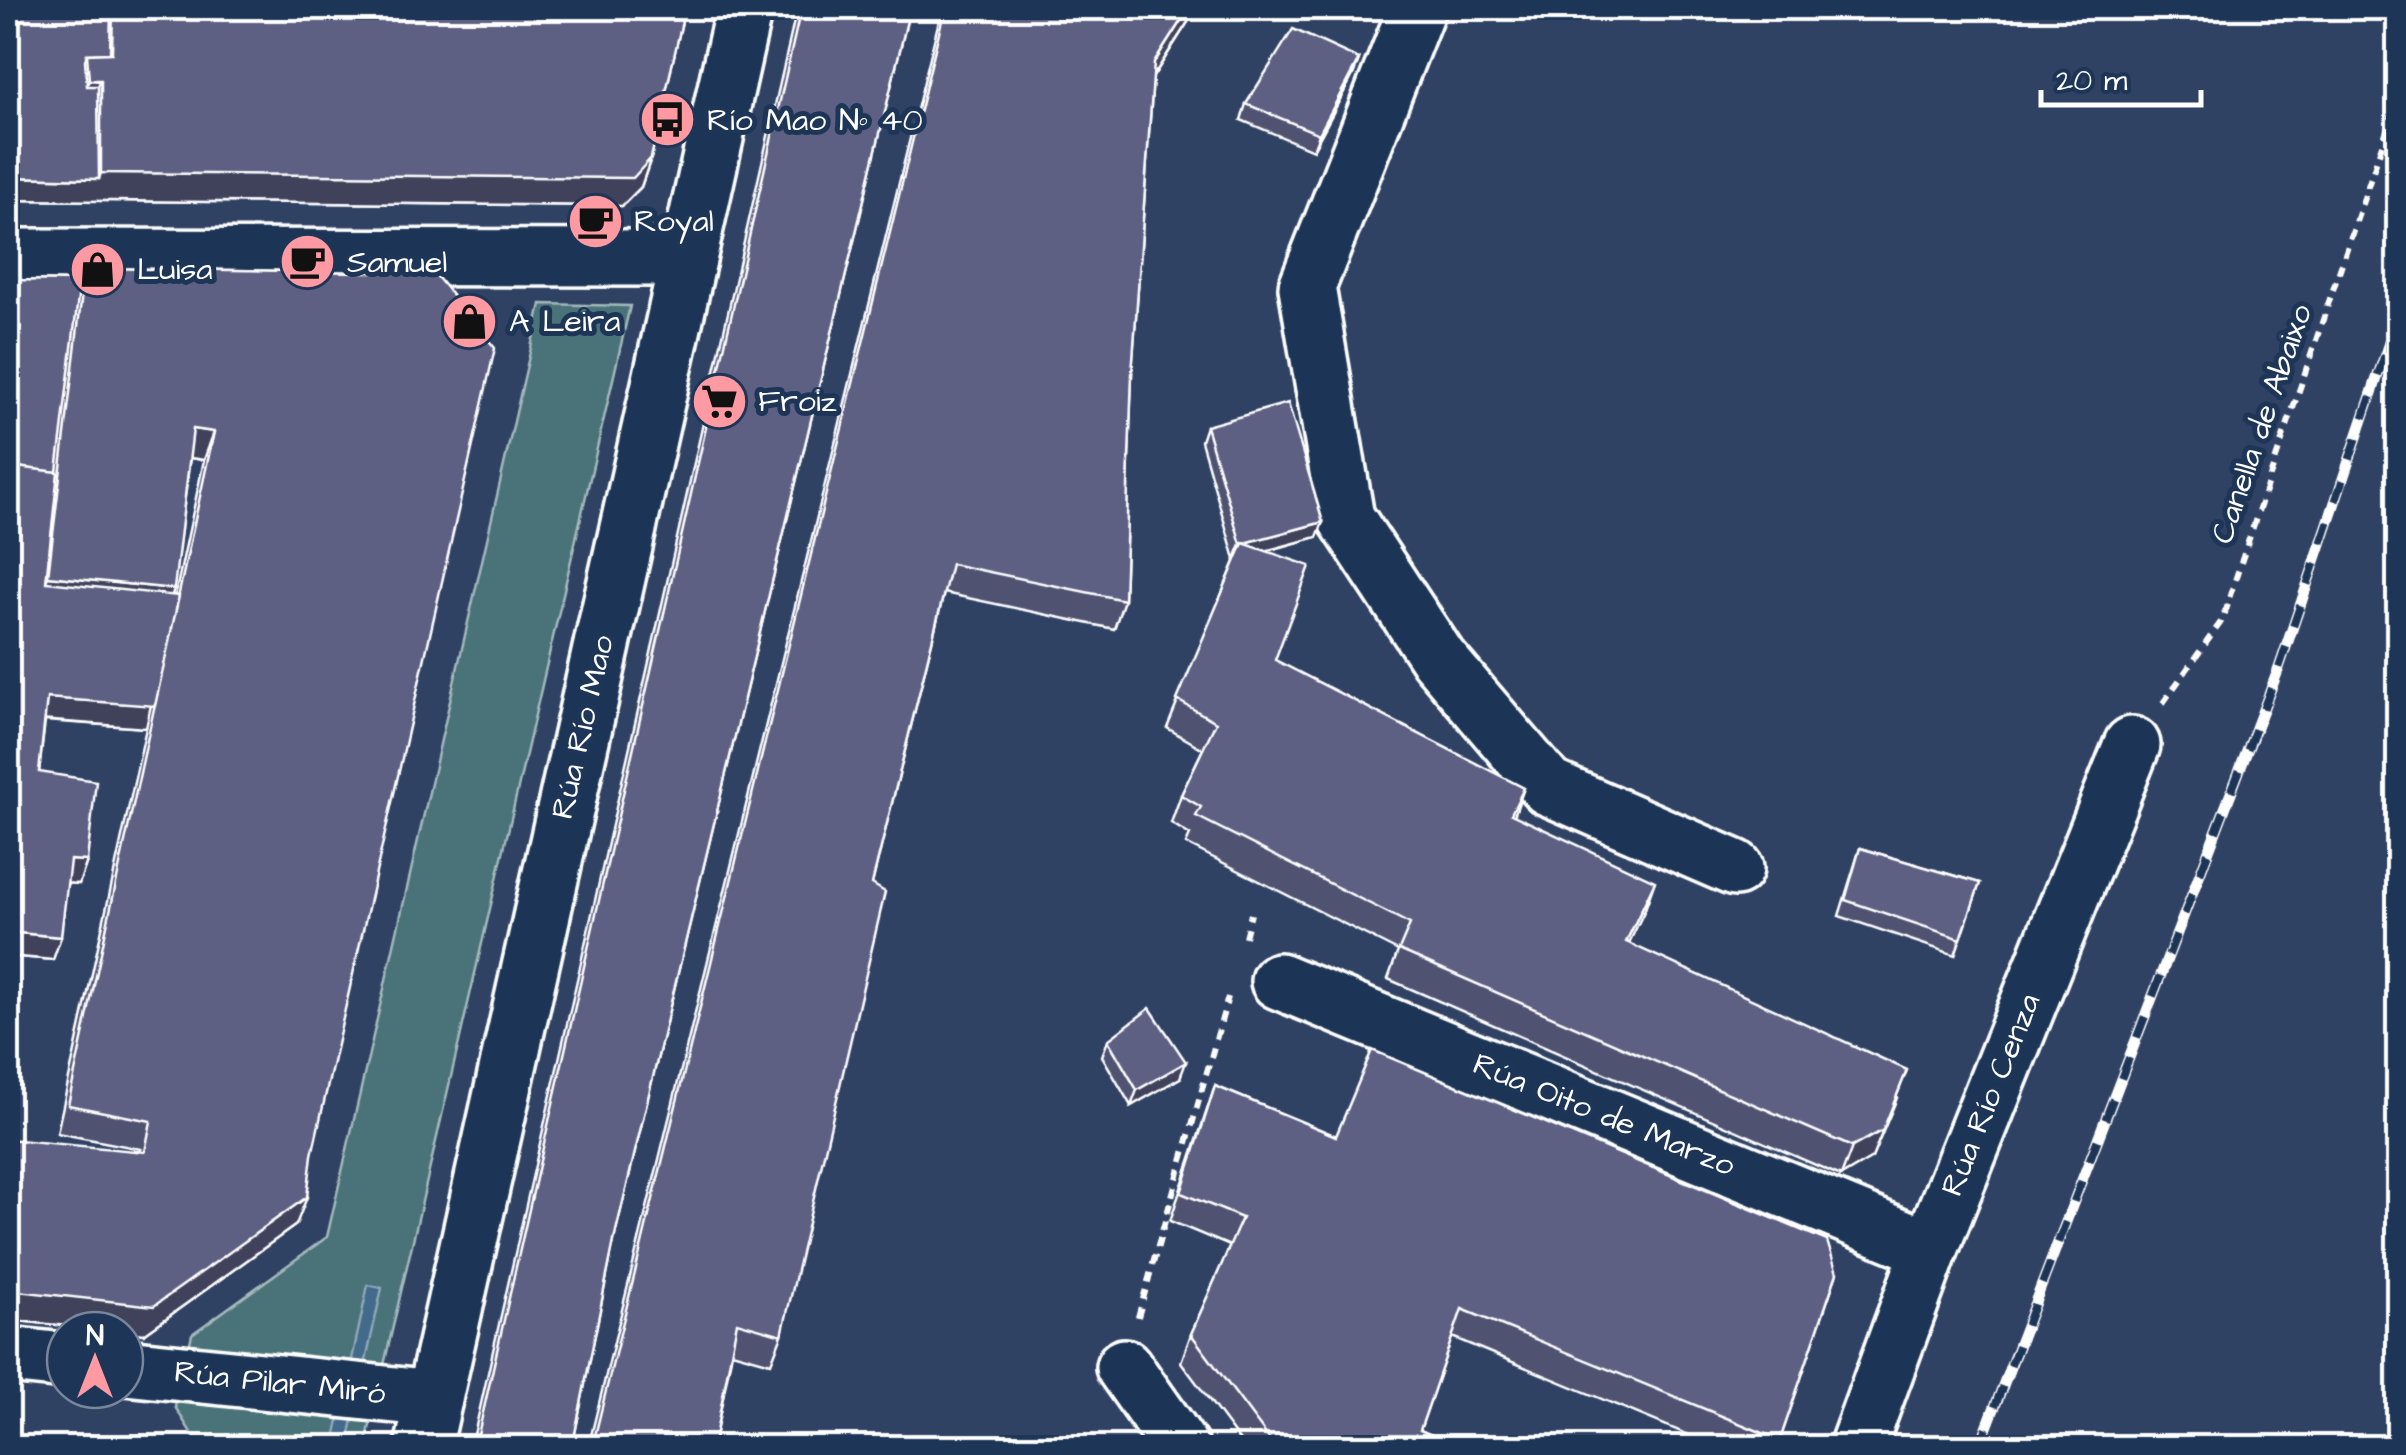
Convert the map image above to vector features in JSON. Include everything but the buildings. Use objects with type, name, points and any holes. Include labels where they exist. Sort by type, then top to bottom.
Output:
[{"type":"street","name":"Rúa Río Mao","points":[[428,1423],[744,8]]},
{"type":"street","points":[[1411,26],[1307,287],[1346,518],[1438,658],[1548,787],[1735,868]]},
{"type":"street","points":[[8,257],[688,258]]},
{"type":"street","name":"Rúa Río Cenza","points":[[1857,1448],[1930,1249],[2132,745]]},
{"type":"street","name":"Rúa Oito de Marzo","points":[[1250,974],[1930,1249]]},
{"type":"street","points":[[8,1355],[45,1359]]},
{"type":"street","points":[[1124,1366],[1181,1448]]},
{"type":"street","name":"Rúa Pilar Miró","points":[[145,1371],[428,1423]]},
{"type":"path","name":"Canella de Abaixo","points":[[2132,745],[2222,622],[2398,98]]},
{"type":"path","points":[[1124,1366],[1250,974],[1251,914]]},
{"type":"green space","points":[[541,304],[630,306],[365,1447],[200,1447],[175,1407],[192,1334],[327,1237]]},
{"type":"water","points":[[368,1285],[382,1288],[347,1447],[333,1448]]},
{"type":"railway","points":[[1979,1448],[2279,668],[2398,316]]},
{"type":"place","name":"Río Mao Nº 40","points":[[668,120]]},
{"type":"place","name":"Royal","points":[[595,221]]},
{"type":"place","name":"Samuel","points":[[308,262]]},
{"type":"place","name":"Luisa","points":[[98,269]]},
{"type":"place","name":"A Leira","points":[[470,321]]},
{"type":"place","name":"Froiz","points":[[719,401]]}]
